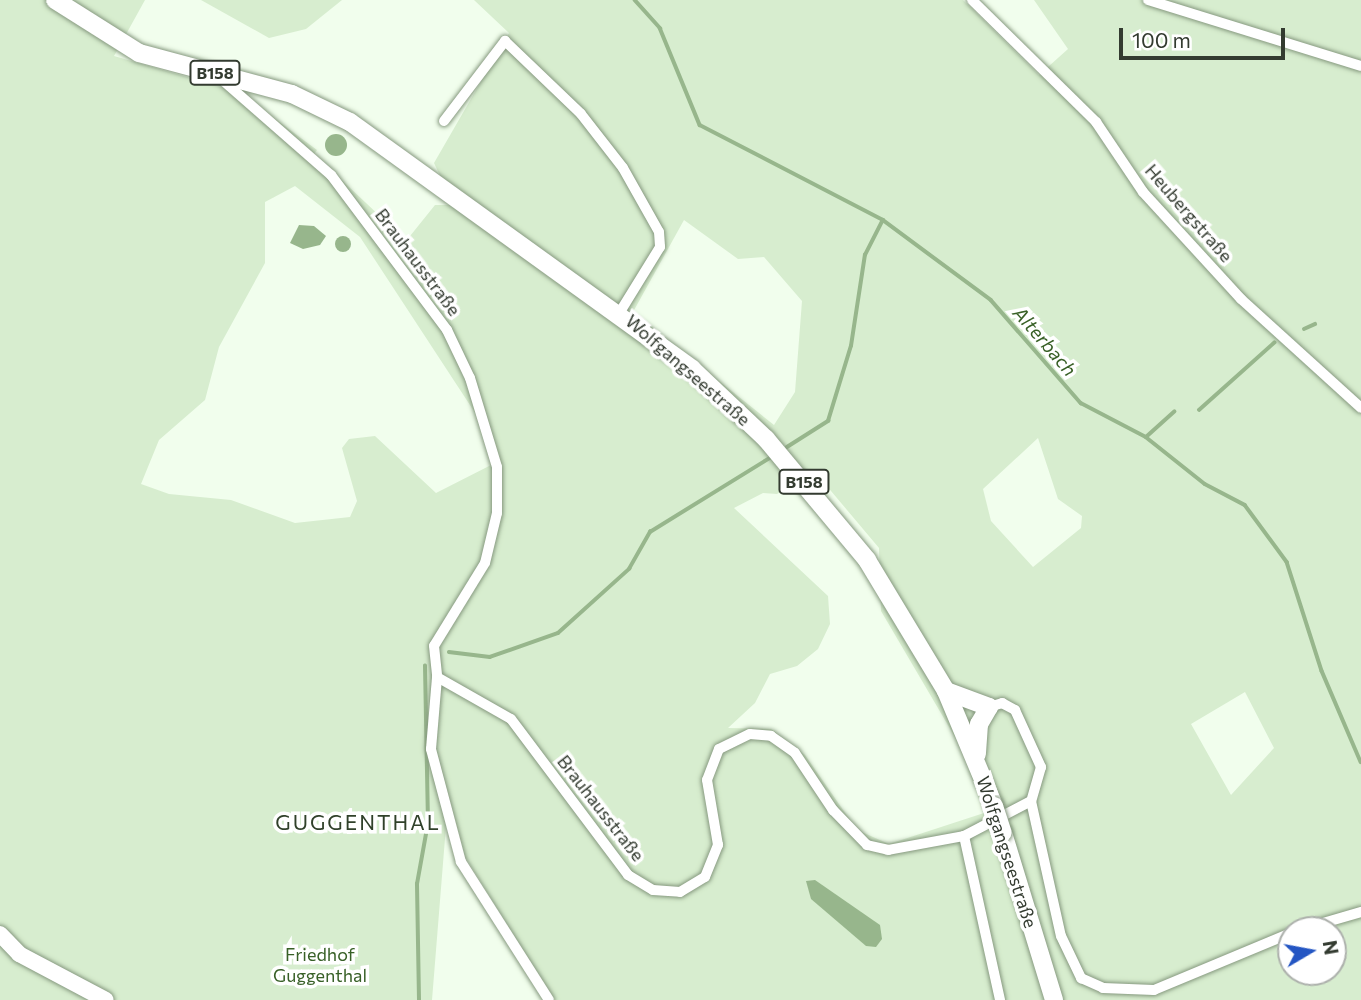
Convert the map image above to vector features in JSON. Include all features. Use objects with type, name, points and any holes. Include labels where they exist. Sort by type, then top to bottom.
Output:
[{"type":"main road","name":"Wolfgangseestraße","points":[[55,0],[127,48],[292,94],[350,122],[620,312],[692,369],[790,466],[867,561],[946,691],[977,758],[995,806],[1051,991]]},
{"type":"main road","points":[[946,691],[989,707],[979,724],[977,758]]},
{"type":"main road","points":[[0,934],[19,954],[106,1000]]},
{"type":"main road","points":[[1040,1000],[1051,991]]},
{"type":"street","name":"Heubergstraße","points":[[972,0],[1096,122],[1143,192],[1241,299],[1361,408]]},
{"type":"street","points":[[1148,0],[1361,66]]},
{"type":"street","points":[[444,121],[505,41],[580,114],[623,168],[659,232],[660,247],[620,312]]},
{"type":"street","name":"Brauhausstraße","points":[[215,73],[331,174],[447,330],[470,378],[497,467],[497,513],[485,563],[434,646],[437,677],[430,749],[461,862],[549,1000]]},
{"type":"street","name":"Brauhausstraße","points":[[437,677],[511,719],[628,874],[653,890],[680,892],[705,877],[718,845],[707,780],[719,749],[750,734],[783,741],[795,753],[833,810],[867,845],[887,850],[964,836],[1031,801]]},
{"type":"street","points":[[989,707],[1009,704],[1036,747],[1042,777],[1031,801],[1061,936],[1081,978],[1103,988],[1154,990],[1277,939]]},
{"type":"street","points":[[964,836],[1000,1000]]},
{"type":"green space","name":"Friedhof Guggenthal","points":[[0,0],[145,0],[114,56],[239,92],[317,150],[314,154],[383,219],[398,251],[435,205],[454,205],[434,163],[509,33],[474,0],[963,0],[1039,75],[1068,49],[1034,0],[1361,0],[1361,1000],[554,1000],[446,826],[432,1000],[0,1000]],"holes":[[[295,186],[360,237],[485,428],[495,463],[436,493],[375,436],[349,439],[342,448],[357,501],[350,517],[295,523],[231,500],[169,494],[141,484],[159,440],[205,400],[219,347],[265,263],[265,202]],[[684,220],[738,259],[764,257],[802,301],[795,392],[774,425],[633,312]],[[1038,438],[1058,499],[1082,516],[1081,528],[1033,567],[991,521],[983,489]],[[815,472],[879,548],[881,611],[962,749],[984,813],[889,844],[857,830],[805,755],[771,729],[728,728],[755,703],[770,674],[797,666],[818,649],[830,624],[828,596],[734,508],[763,493],[777,494]],[[1245,692],[1274,748],[1231,795],[1191,724]]]},
{"type":"green space","points":[[201,0],[342,0],[306,29],[269,38]]},
{"type":"shaded area","points":[[336,134],[344,137],[347,145],[344,153],[336,156],[328,153],[325,145],[328,137]]},
{"type":"shaded area","points":[[299,225],[314,226],[326,236],[320,245],[303,249],[290,243]]},
{"type":"shaded area","points":[[343,236],[349,238],[349,250],[343,252],[337,250],[335,244],[337,238]]},
{"type":"shaded area","points":[[815,880],[880,925],[882,939],[876,947],[866,946],[811,899],[806,881]]},
{"type":"waterway","name":"Alterbach","points":[[635,0],[660,28],[700,125],[883,220],[991,300],[1081,403],[1146,437],[1205,484],[1245,505],[1287,562],[1322,671],[1361,762]]},
{"type":"waterway","points":[[787,447],[828,421],[851,346],[865,255],[883,220]]},
{"type":"waterway","points":[[1304,329],[1315,324]]},
{"type":"waterway","points":[[1199,410],[1274,343]]},
{"type":"waterway","points":[[1146,437],[1174,412]]},
{"type":"waterway","points":[[449,652],[490,657],[558,633],[629,569],[650,532],[770,458]]},
{"type":"waterway","points":[[419,1000],[417,884],[428,823],[425,666]]},
{"type":"district","name":"GUGGENTHAL","points":[[358,822]]}]
